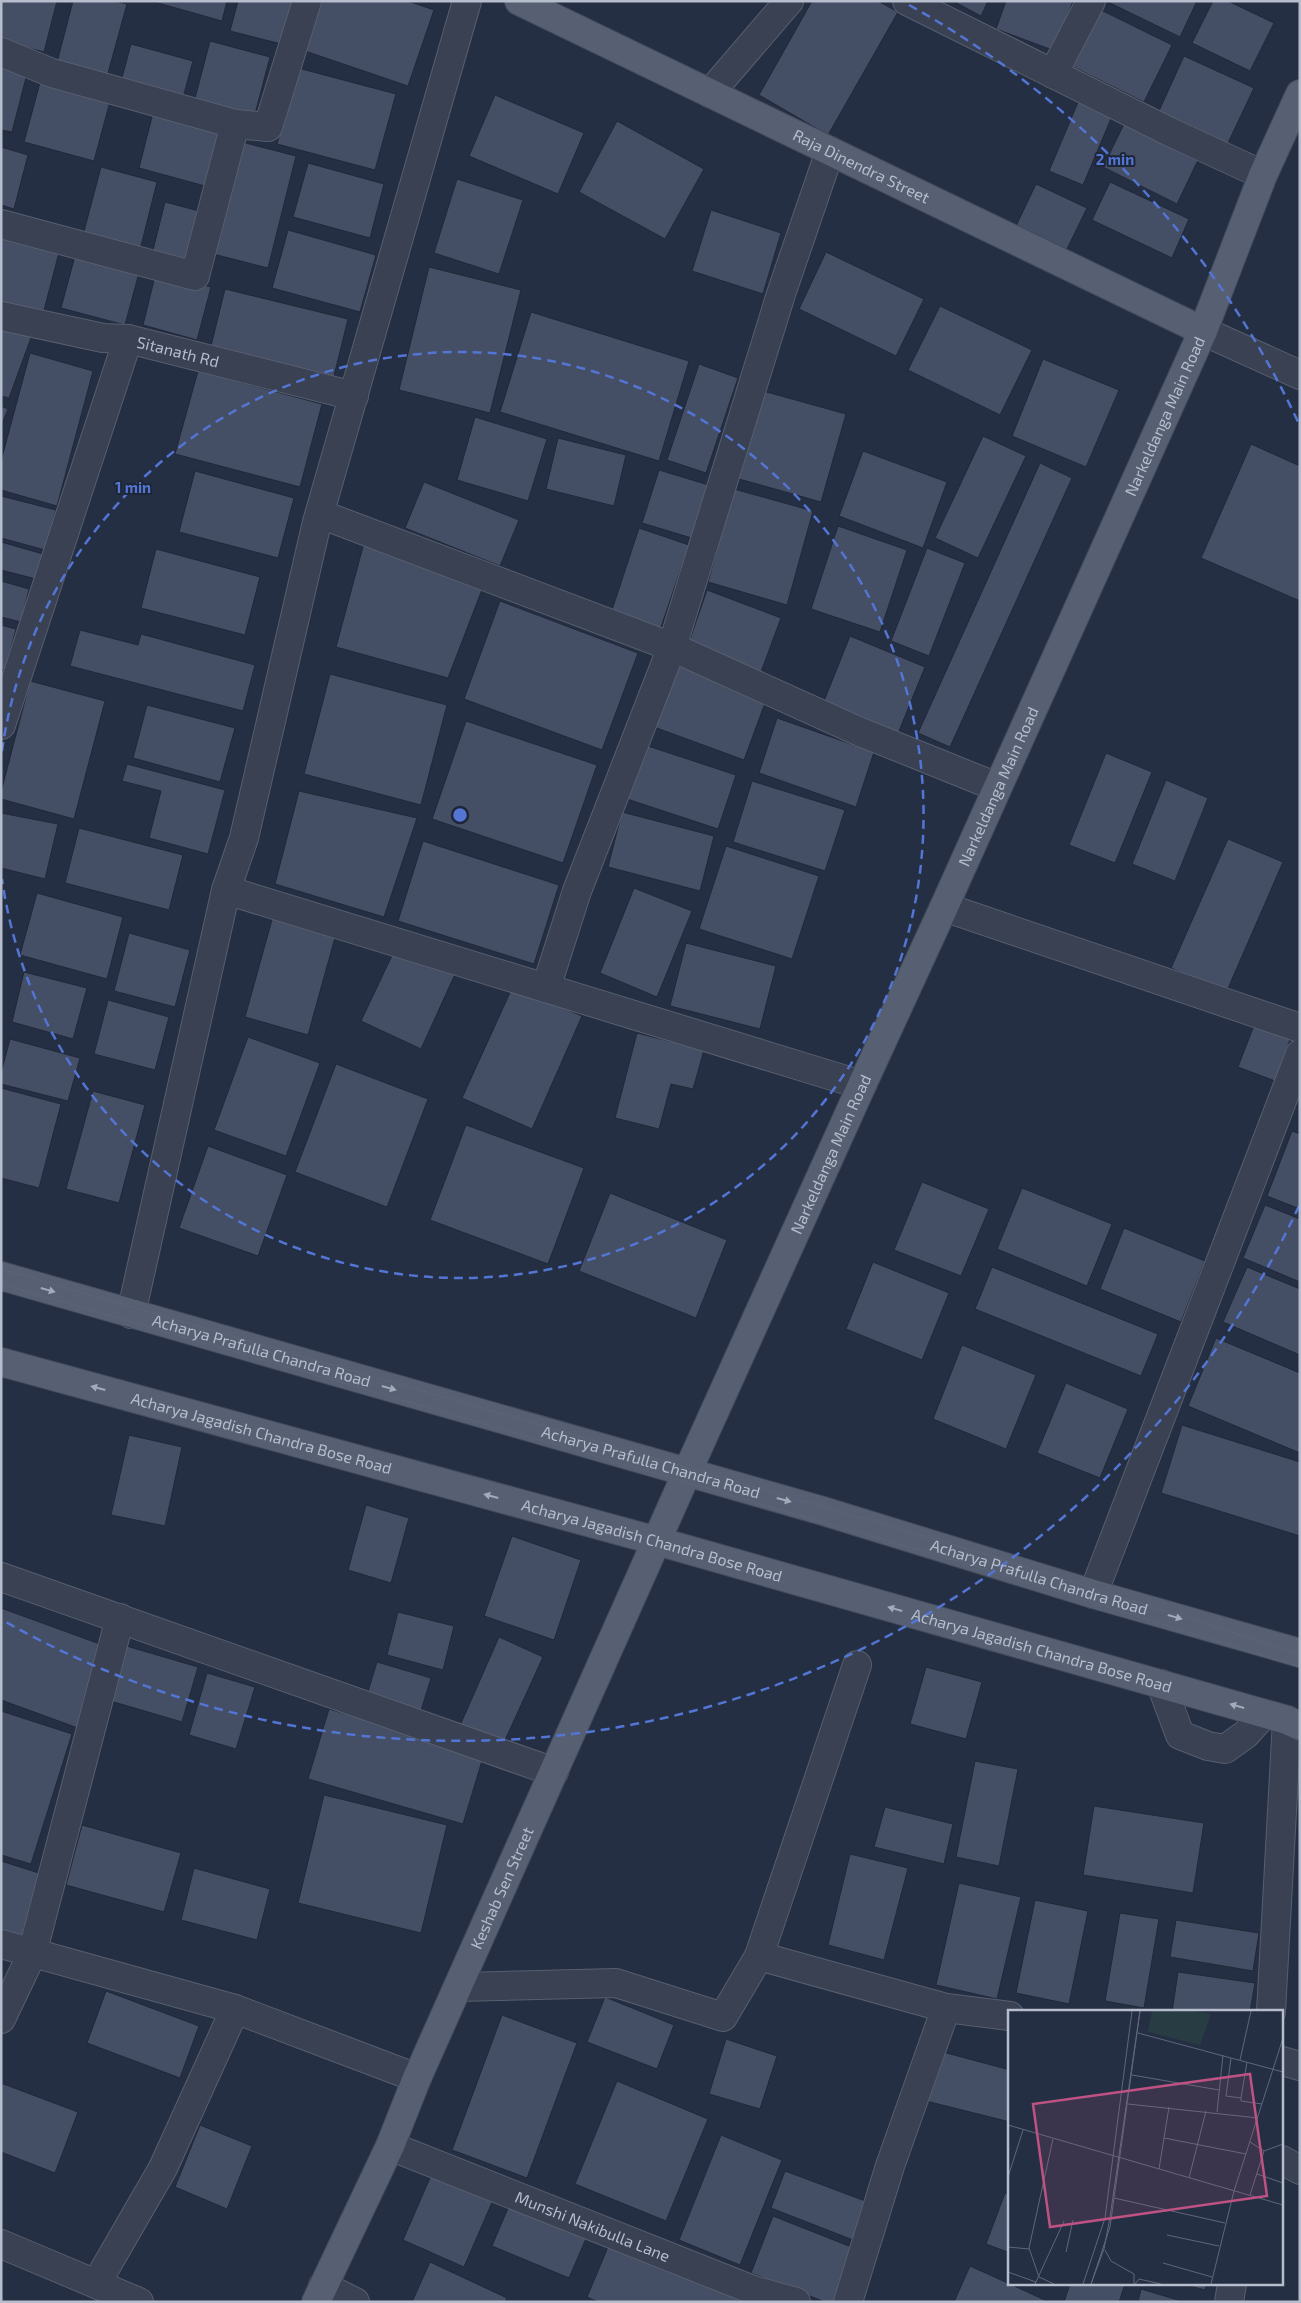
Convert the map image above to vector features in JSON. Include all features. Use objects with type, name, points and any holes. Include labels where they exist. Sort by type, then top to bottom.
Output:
[{"type":"main road","name":"Raja Dinendra Street","points":[[519,1],[1203,330]]},
{"type":"main road","name":"Narkeldanga Main Road","points":[[687,1474],[1203,330],[1263,176],[1300,94]]},
{"type":"main road","name":"Acharya Prafulla Chandra Road","points":[[1,1276],[687,1474],[823,1511],[1093,1594],[1300,1653]]},
{"type":"main road","name":"Acharya Jagadish Chandra Bose Road","points":[[1,1362],[656,1541],[1284,1720]]},
{"type":"main road","name":"Keshab Sen Street","points":[[320,2294],[390,2146],[417,2078],[459,1988],[687,1474]]},
{"type":"street","points":[[1,52],[52,73],[235,124],[268,127],[307,1]]},
{"type":"street","points":[[131,1314],[226,890],[244,838],[320,514],[467,1]]},
{"type":"street","points":[[710,93],[789,1]]},
{"type":"street","points":[[907,1],[1263,176]]},
{"type":"street","points":[[1053,74],[1090,1]]},
{"type":"street","points":[[1,224],[195,276],[235,124]]},
{"type":"street","points":[[546,988],[577,891],[672,647],[781,294],[830,151]]},
{"type":"street","name":"Sitanath Rd","points":[[1,316],[103,338],[128,339],[354,396]]},
{"type":"street","points":[[1203,330],[1300,375]]},
{"type":"street","points":[[1,725],[128,339]]},
{"type":"street","points":[[320,514],[672,647],[858,730],[997,787]]},
{"type":"street","points":[[226,890],[862,1085]]},
{"type":"street","points":[[944,907],[1300,1028]]},
{"type":"street","points":[[1093,1594],[1300,1054]]},
{"type":"street","points":[[1,1577],[120,1618],[347,1701],[554,1772]]},
{"type":"street","points":[[1,2019],[32,1954],[120,1618]]},
{"type":"street","points":[[459,1988],[616,1983],[723,2017],[759,1956],[857,1665]]},
{"type":"street","points":[[1161,1684],[1180,1735],[1208,1746],[1225,1749],[1246,1734],[1284,1720],[1271,2010]]},
{"type":"street","points":[[1,1944],[235,2009],[417,2078]]},
{"type":"street","points":[[759,1956],[946,2008],[1008,2016]]},
{"type":"street","points":[[848,2302],[890,2166],[946,2008]]},
{"type":"street","points":[[96,2284],[163,2168],[235,2009]]},
{"type":"street","points":[[1284,2062],[1300,2066]]},
{"type":"street","name":"Munshi Nakibulla Lane","points":[[390,2146],[751,2296],[796,2302]]},
{"type":"street","points":[[1284,2161],[1300,2170]]},
{"type":"street","points":[[1,2244],[138,2302]]},
{"type":"street","points":[[1229,2302],[1232,2286]]},
{"type":"street","points":[[320,2294],[355,2302]]},
{"type":"building","points":[[1,1],[57,1],[44,52],[1,41]]},
{"type":"building","points":[[73,1],[115,1],[127,4],[105,84],[55,70]]},
{"type":"building","points":[[151,1],[227,1],[222,21]]},
{"type":"building","points":[[238,1],[301,1],[289,46],[230,31]]},
{"type":"building","points":[[322,1],[408,1],[434,10],[408,86],[305,51]]},
{"type":"building","points":[[812,1],[878,1],[898,12],[828,135],[759,95]]},
{"type":"building","points":[[953,1],[988,1],[981,16]]},
{"type":"building","points":[[1006,1],[1073,1],[1055,51],[996,29]]},
{"type":"building","points":[[1106,1],[1197,1],[1180,37]]},
{"type":"building","points":[[1213,1],[1228,1],[1274,23],[1250,71],[1192,43]]},
{"type":"building","points":[[1101,10],[1172,45],[1144,102],[1073,67]]},
{"type":"building","points":[[210,41],[270,57],[254,118],[194,102]]},
{"type":"building","points":[[131,44],[193,61],[182,101],[120,85]]},
{"type":"building","points":[[1184,56],[1254,88],[1227,145],[1158,113]]},
{"type":"building","points":[[1,59],[29,66],[12,132],[1,130]]},
{"type":"building","points":[[298,68],[396,94],[375,170],[277,144]]},
{"type":"building","points":[[42,75],[112,94],[94,161],[24,142]]},
{"type":"building","points":[[495,95],[584,133],[558,194],[469,156]]},
{"type":"building","points":[[1079,100],[1113,114],[1083,185],[1049,171]]},
{"type":"building","points":[[154,109],[221,127],[205,186],[139,168]]},
{"type":"building","points":[[1126,120],[1200,156],[1177,204],[1103,167]]},
{"type":"building","points":[[617,121],[704,169],[665,239],[579,192]]},
{"type":"building","points":[[238,141],[296,156],[268,268],[209,253]]},
{"type":"building","points":[[1,147],[28,155],[14,209],[1,205]]},
{"type":"building","points":[[308,163],[384,184],[370,238],[293,217]]},
{"type":"building","points":[[101,167],[157,182],[140,250],[83,235]]},
{"type":"building","points":[[457,179],[523,200],[499,274],[434,253]]},
{"type":"building","points":[[1110,182],[1189,219],[1172,258],[1092,220]]},
{"type":"building","points":[[1036,184],[1087,208],[1065,253],[1015,228]]},
{"type":"building","points":[[165,202],[199,211],[184,267],[151,258]]},
{"type":"building","points":[[711,210],[781,233],[763,294],[692,271]]},
{"type":"building","points":[[1,229],[61,245],[43,314],[1,302]]},
{"type":"building","points":[[288,230],[376,255],[360,312],[272,288]]},
{"type":"building","points":[[76,252],[140,269],[125,325],[61,308]]},
{"type":"building","points":[[826,252],[924,299],[896,356],[799,309]]},
{"type":"building","points":[[429,267],[521,290],[490,413],[399,390]]},
{"type":"building","points":[[156,272],[211,287],[197,340],[143,325]]},
{"type":"building","points":[[225,289],[348,319],[333,380],[210,350]]},
{"type":"building","points":[[940,306],[1032,350],[1000,415],[908,370]]},
{"type":"building","points":[[531,312],[689,361],[659,461],[500,412]]},
{"type":"building","points":[[1,324],[32,335],[9,398],[1,396]]},
{"type":"building","points":[[30,353],[93,371],[57,506],[1,490],[1,461]]},
{"type":"building","points":[[1043,359],[1119,390],[1086,467],[1012,436]]},
{"type":"building","points":[[699,364],[738,378],[706,473],[667,460]]},
{"type":"building","points":[[198,371],[322,404],[300,487],[175,454]]},
{"type":"building","points":[[763,391],[846,414],[821,502],[739,479]]},
{"type":"building","points":[[1,406],[8,409],[1,427]]},
{"type":"building","points":[[475,417],[547,439],[528,501],[457,480]]},
{"type":"building","points":[[983,436],[1026,456],[978,558],[935,538]]},
{"type":"building","points":[[558,438],[626,455],[614,506],[546,489]]},
{"type":"building","points":[[1251,444],[1300,466],[1300,601],[1201,558]]},
{"type":"building","points":[[863,451],[947,482],[923,548],[839,516]]},
{"type":"building","points":[[1040,463],[1072,478],[950,747],[918,733]]},
{"type":"building","points":[[659,470],[712,486],[695,539],[642,523]]},
{"type":"building","points":[[195,471],[294,498],[278,558],[179,532]]},
{"type":"building","points":[[424,482],[519,520],[500,566],[405,528]]},
{"type":"building","points":[[734,489],[813,511],[787,605],[708,582]]},
{"type":"building","points":[[1,496],[56,510],[45,550],[1,538]]},
{"type":"building","points":[[838,526],[907,550],[880,632],[811,609]]},
{"type":"building","points":[[639,528],[689,545],[660,630],[611,613]]},
{"type":"building","points":[[1,542],[43,554],[36,579],[1,570]]},
{"type":"building","points":[[364,543],[483,587],[448,678],[336,647]]},
{"type":"building","points":[[927,548],[965,563],[929,656],[891,641]]},
{"type":"building","points":[[156,549],[260,577],[245,635],[141,608]]},
{"type":"building","points":[[1,581],[29,589],[21,622],[1,617]]},
{"type":"building","points":[[707,590],[781,618],[761,672],[688,645]]},
{"type":"building","points":[[500,601],[638,653],[602,750],[464,699]]},
{"type":"building","points":[[1,625],[16,629],[5,670],[1,669]]},
{"type":"building","points":[[80,630],[138,645],[141,634],[255,665],[243,711],[70,666]]},
{"type":"building","points":[[850,636],[925,667],[897,736],[822,706]]},
{"type":"building","points":[[678,662],[768,695],[744,760],[654,727]]},
{"type":"building","points":[[330,674],[447,705],[421,805],[304,774]]},
{"type":"building","points":[[30,681],[105,701],[74,819],[1,799],[1,792]]},
{"type":"building","points":[[147,705],[235,728],[220,782],[133,758]]},
{"type":"building","points":[[777,718],[874,752],[856,807],[759,773]]},
{"type":"building","points":[[466,721],[597,765],[563,863],[432,819]]},
{"type":"building","points":[[645,745],[736,775],[718,829],[627,799]]},
{"type":"building","points":[[1106,753],[1152,772],[1115,863],[1069,845]]},
{"type":"building","points":[[127,764],[225,790],[208,854],[149,838],[161,791],[122,781]]},
{"type":"building","points":[[1166,780],[1208,798],[1175,881],[1132,864]]},
{"type":"building","points":[[752,781],[845,810],[825,871],[733,842]]},
{"type":"building","points":[[299,791],[417,818],[384,917],[275,884]]},
{"type":"building","points":[[622,812],[714,836],[700,891],[608,867]]},
{"type":"building","points":[[1,813],[58,824],[45,879],[1,868]]},
{"type":"building","points":[[79,828],[183,855],[169,910],[65,883]]},
{"type":"building","points":[[1228,839],[1283,862],[1226,993],[1171,968]]},
{"type":"building","points":[[423,841],[559,885],[534,964],[398,921]]},
{"type":"building","points":[[726,846],[819,876],[792,959],[699,929]]},
{"type":"building","points":[[634,888],[692,911],[657,997],[600,973]]},
{"type":"building","points":[[37,893],[123,917],[107,979],[20,955]]},
{"type":"building","points":[[273,916],[336,934],[308,1035],[245,1017]]},
{"type":"building","points":[[129,933],[190,950],[175,1007],[114,991]]},
{"type":"building","points":[[686,943],[776,966],[760,1029],[670,1006]]},
{"type":"building","points":[[397,945],[456,972],[421,1049],[361,1021]]},
{"type":"building","points":[[24,972],[87,988],[73,1039],[12,1022]]},
{"type":"building","points":[[513,986],[582,1016],[532,1129],[462,1098]]},
{"type":"building","points":[[108,1000],[169,1017],[155,1070],[94,1054]]},
{"type":"building","points":[[1256,1020],[1292,1034],[1275,1081],[1238,1067]]},
{"type":"building","points":[[637,1033],[704,1050],[693,1089],[671,1084],[659,1129],[615,1118]]},
{"type":"building","points":[[248,1037],[320,1063],[286,1156],[214,1130]]},
{"type":"building","points":[[10,1039],[80,1058],[68,1101],[1,1084],[1,1073]]},
{"type":"building","points":[[336,1064],[428,1099],[387,1207],[295,1172]]},
{"type":"building","points":[[1,1088],[61,1104],[39,1188],[1,1178]]},
{"type":"building","points":[[93,1091],[145,1105],[119,1203],[66,1189]]},
{"type":"building","points":[[466,1125],[584,1168],[548,1264],[430,1220]]},
{"type":"building","points":[[1292,1131],[1300,1134],[1300,1209],[1267,1196]]},
{"type":"building","points":[[208,1146],[287,1175],[258,1256],[179,1228]]},
{"type":"building","points":[[922,1182],[989,1209],[961,1276],[894,1250]]},
{"type":"building","points":[[1022,1188],[1112,1224],[1087,1286],[997,1249]]},
{"type":"building","points":[[610,1193],[727,1240],[696,1318],[579,1271]]},
{"type":"building","points":[[1265,1205],[1300,1219],[1300,1282],[1243,1258]]},
{"type":"building","points":[[1124,1228],[1205,1261],[1181,1322],[1100,1289]]},
{"type":"building","points":[[873,1262],[949,1293],[922,1360],[846,1329]]},
{"type":"building","points":[[992,1267],[1158,1334],[1141,1376],[975,1309]]},
{"type":"building","points":[[1247,1267],[1300,1289],[1300,1355],[1223,1322]]},
{"type":"building","points":[[1216,1338],[1300,1373],[1300,1453],[1188,1406]]},
{"type":"building","points":[[962,1345],[1036,1375],[1006,1449],[933,1419]]},
{"type":"building","points":[[1066,1383],[1128,1409],[1100,1478],[1037,1453]]},
{"type":"building","points":[[1182,1425],[1300,1462],[1300,1536],[1161,1493]]},
{"type":"building","points":[[129,1435],[182,1447],[165,1526],[111,1515]]},
{"type":"building","points":[[366,1505],[409,1518],[391,1583],[348,1570]]},
{"type":"building","points":[[512,1536],[581,1560],[554,1640],[484,1616]]},
{"type":"building","points":[[1,1608],[108,1647],[78,1728],[1,1700]]},
{"type":"building","points":[[398,1612],[454,1626],[443,1670],[387,1655]]},
{"type":"building","points":[[499,1637],[543,1657],[501,1749],[458,1730]]},
{"type":"building","points":[[123,1645],[198,1667],[182,1722],[107,1700]]},
{"type":"building","points":[[377,1662],[431,1678],[420,1714],[366,1698]]},
{"type":"building","points":[[926,1667],[982,1682],[966,1739],[910,1724]]},
{"type":"building","points":[[207,1673],[255,1687],[236,1749],[189,1735]]},
{"type":"building","points":[[329,1709],[484,1754],[463,1824],[308,1779]]},
{"type":"building","points":[[1,1711],[72,1734],[31,1864],[1,1855]]},
{"type":"building","points":[[975,1761],[1018,1769],[999,1866],[956,1857]]},
{"type":"building","points":[[324,1795],[447,1825],[421,1933],[298,1903]]},
{"type":"building","points":[[1094,1806],[1204,1823],[1193,1893],[1083,1875]]},
{"type":"building","points":[[885,1807],[953,1824],[944,1864],[874,1847]]},
{"type":"building","points":[[82,1825],[181,1853],[164,1912],[66,1885]]},
{"type":"building","points":[[850,1854],[908,1868],[884,1960],[828,1945]]},
{"type":"building","points":[[1,1861],[42,1874],[21,1941],[1,1935]]},
{"type":"building","points":[[194,1868],[270,1889],[257,1940],[181,1920]]},
{"type":"building","points":[[959,1883],[1021,1897],[997,1999],[936,1985]]},
{"type":"building","points":[[1035,1900],[1088,1911],[1069,2004],[1016,1993]]},
{"type":"building","points":[[1120,1913],[1159,1919],[1144,2008],[1105,2001]]},
{"type":"building","points":[[1176,1920],[1259,1933],[1253,1971],[1170,1957]]},
{"type":"building","points":[[1178,1972],[1255,1983],[1250,2010],[1172,2010]]},
{"type":"building","points":[[106,1991],[199,2026],[180,2078],[87,2043]]},
{"type":"building","points":[[605,1997],[674,2025],[657,2069],[587,2042]]},
{"type":"building","points":[[502,2015],[577,2043],[527,2178],[452,2150]]},
{"type":"building","points":[[726,2039],[777,2056],[760,2109],[709,2094]]},
{"type":"building","points":[[939,2051],[1008,2069],[1008,2122],[926,2101]]},
{"type":"building","points":[[617,2081],[708,2119],[666,2221],[575,2184]]},
{"type":"building","points":[[1,2083],[78,2112],[55,2173],[1,2152]]},
{"type":"building","points":[[200,2125],[252,2146],[227,2209],[175,2187]]},
{"type":"building","points":[[721,2135],[782,2160],[740,2265],[679,2240]]},
{"type":"building","points":[[436,2164],[497,2191],[464,2267],[403,2240]]},
{"type":"building","points":[[785,2171],[868,2202],[853,2240],[771,2208]]},
{"type":"building","points":[[1005,2193],[1008,2194],[1008,2252],[986,2244]]},
{"type":"building","points":[[511,2201],[588,2234],[569,2278],[492,2246]]},
{"type":"building","points":[[773,2216],[859,2250],[838,2302],[825,2302],[751,2273]]},
{"type":"building","points":[[611,2240],[739,2296],[737,2302],[598,2302],[587,2297]]},
{"type":"building","points":[[430,2262],[507,2298],[505,2302],[412,2302]]},
{"type":"building","points":[[970,2266],[1008,2283],[1008,2286],[1014,2286],[1049,2302],[954,2302]]},
{"type":"building","points":[[1069,2286],[1124,2286],[1119,2302],[1064,2302]]},
{"type":"building","points":[[1190,2286],[1206,2286],[1205,2290]]},
{"type":"building","points":[[1141,2289],[1185,2302],[1138,2302]]},
{"type":"tram line","points":[[1,1269],[989,1555],[1300,1654]]},
{"type":"tram line","points":[[1,1284],[985,1569],[1300,1667]]}]
